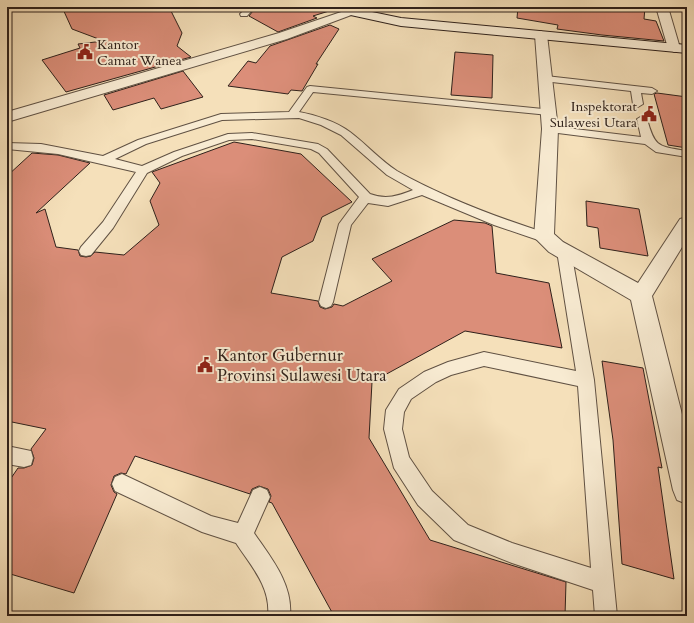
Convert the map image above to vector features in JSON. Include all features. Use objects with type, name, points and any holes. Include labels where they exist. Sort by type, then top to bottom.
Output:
[{"type":"street","points":[[662,7],[674,48]]},
{"type":"street","points":[[7,117],[283,36],[345,9],[401,22],[687,49]]},
{"type":"street","points":[[541,35],[549,120],[544,237],[564,251],[641,295]]},
{"type":"street","points":[[687,224],[641,295],[687,490]]},
{"type":"lane","points":[[244,14],[251,7]]},
{"type":"lane","points":[[546,79],[652,91]]},
{"type":"lane","points":[[292,115],[310,89],[549,120],[648,141],[660,150],[687,154]]},
{"type":"lane","points":[[635,89],[638,104]]},
{"type":"lane","points":[[104,160],[142,142],[221,117],[300,115],[325,123],[345,133],[391,172],[423,190],[499,222],[544,237]]},
{"type":"lane","points":[[642,119],[648,141]]},
{"type":"lane","points":[[86,251],[108,225],[143,170],[178,154],[228,137],[252,136],[314,146],[324,151],[366,196],[383,203],[402,199],[423,190]]},
{"type":"lane","points":[[7,146],[26,146],[104,160],[143,170]]},
{"type":"lane","points":[[326,302],[345,224],[366,196]]},
{"type":"lane","points":[[564,251],[586,380],[606,616]]},
{"type":"lane","points":[[586,380],[484,359],[448,369],[430,377],[405,394],[395,410],[393,429],[401,461],[425,498],[461,532],[512,553],[604,583]]},
{"type":"lane","points":[[122,484],[209,525],[243,534],[274,583],[281,611],[279,616]]},
{"type":"lane","points":[[243,534],[260,497]]},
{"type":"building","points":[[62,7],[169,7],[182,33],[177,46],[191,57],[66,92],[42,60],[80,48],[78,44],[104,41],[72,29]]},
{"type":"building","points":[[256,7],[328,7],[329,11],[313,16],[317,18],[278,32],[249,16]]},
{"type":"building","points":[[518,7],[645,7],[644,19],[656,21],[664,41],[557,29],[558,25],[517,18]]},
{"type":"building","points":[[330,25],[339,29],[316,64],[318,64],[302,91],[291,90],[288,94],[228,86],[248,61],[256,63],[270,46]]},
{"type":"building","points":[[455,52],[493,55],[492,98],[451,95]]},
{"type":"building","points":[[183,71],[203,97],[161,109],[154,98],[113,110],[104,95]]},
{"type":"building","points":[[657,93],[687,97],[687,148],[668,145],[654,94]]},
{"type":"building","name":"Kantor Gubernur Provinsi Sulawesi Utara","points":[[234,142],[301,154],[352,202],[322,217],[313,241],[282,257],[271,293],[318,301],[320,307],[325,309],[332,307],[334,304],[343,306],[392,281],[372,259],[454,220],[485,223],[492,226],[496,273],[549,283],[562,348],[465,331],[372,382],[369,438],[430,540],[566,582],[565,616],[334,616],[272,503],[269,502],[271,496],[268,489],[259,486],[252,489],[250,494],[135,456],[126,474],[121,473],[114,476],[111,485],[114,492],[117,494],[74,593],[7,573],[7,484],[18,468],[24,468],[32,465],[34,458],[31,449],[46,429],[7,421],[7,176],[32,153],[58,155],[90,163],[36,213],[45,209],[56,247],[78,250],[80,256],[86,257],[91,256],[95,252],[124,255],[159,225],[150,201],[160,183],[152,172]]},
{"type":"building","points":[[586,201],[639,209],[648,256],[600,248],[598,228],[587,226]]},
{"type":"building","points":[[602,361],[643,368],[662,468],[658,467],[674,579],[622,564],[613,440]]},
{"type":"place","name":"Kantor Camat Wanea","points":[[85,52]]},
{"type":"place","name":"Inspektorat Sulawesi Utara","points":[[649,114]]},
{"type":"place","name":"Kantor Gubernur Provinsi Sulawesi Utara","points":[[205,365]]}]
